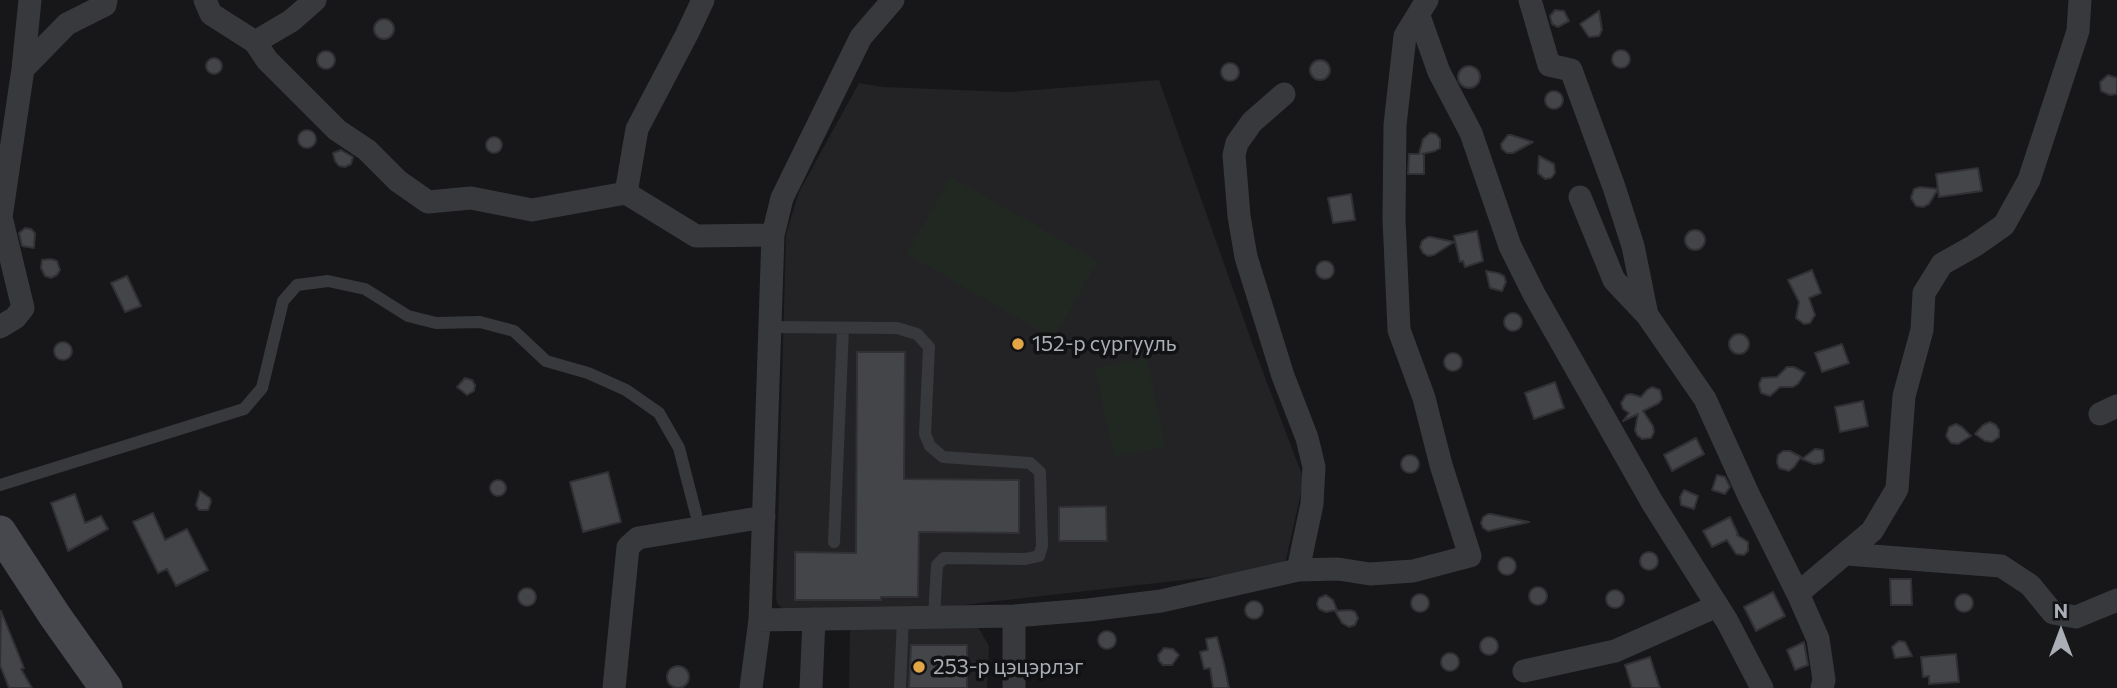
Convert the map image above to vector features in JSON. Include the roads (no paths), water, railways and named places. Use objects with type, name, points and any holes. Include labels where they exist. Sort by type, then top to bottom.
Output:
[{"type":"main road","points":[[0,532],[55,617],[106,688]]},
{"type":"street","points":[[0,327],[15,318],[23,308],[1,216],[23,69],[30,0]]},
{"type":"street","points":[[23,69],[67,23],[105,5],[106,0]]},
{"type":"street","points":[[205,0],[211,13],[255,42],[267,60],[337,130],[367,149],[398,181],[428,202],[471,198],[532,210],[626,193],[696,236],[773,235]]},
{"type":"street","points":[[255,42],[291,21],[315,0]]},
{"type":"street","points":[[626,193],[637,129],[703,0]]},
{"type":"street","points":[[751,688],[760,620],[773,235],[782,198],[861,37],[893,0]]},
{"type":"street","points":[[1530,0],[1549,65],[1571,70],[1633,246],[1647,315]]},
{"type":"street","points":[[1799,596],[1802,590],[1872,531],[1897,489],[1904,396],[1922,330],[1924,293],[1942,264],[1975,246],[2004,225],[2029,180],[2078,32],[2080,0]]},
{"type":"street","points":[[760,620],[1014,616],[1161,601],[1298,570],[1338,569],[1370,574],[1403,572],[1470,556],[1441,465],[1424,398],[1399,330],[1394,219],[1395,125],[1405,36],[1423,8]]},
{"type":"street","points":[[1423,8],[1439,72],[1471,133],[1510,246],[1534,295],[1652,502],[1717,606],[1762,688]]},
{"type":"street","points":[[1284,94],[1252,122],[1237,143],[1234,155],[1239,216],[1246,257],[1283,376],[1307,438],[1314,467],[1312,504],[1298,570]]},
{"type":"street","points":[[1580,197],[1614,280],[1647,315],[1705,399],[1818,639],[1824,680],[1822,688]]},
{"type":"street","points":[[614,688],[628,547],[638,538],[764,517]]},
{"type":"street","points":[[1847,554],[2001,566],[2030,585],[2053,613],[2076,617],[2117,600]]},
{"type":"street","points":[[1524,671],[1615,651],[1717,606]]},
{"type":"street","points":[[1014,616],[1014,688]]},
{"type":"street","points":[[811,688],[814,619]]},
{"type":"lane","points":[[0,485],[244,409],[262,388],[283,301],[298,285],[328,281],[365,289],[408,316],[436,323],[480,322],[514,331],[545,361],[588,373],[626,390],[659,413],[680,448],[696,514]]},
{"type":"lane","points":[[769,327],[897,328],[917,334],[929,347],[925,434],[930,446],[943,457],[1030,463],[1041,472],[1042,546],[1039,556],[1025,559],[944,558],[937,565],[934,617]]},
{"type":"lane","points":[[834,541],[843,328]]},
{"type":"lane","points":[[900,688],[903,618]]},
{"type":"place","name":"152-р сургууль","points":[[1018,344]]},
{"type":"place","name":"253-р цэцэрлэг","points":[[919,667]]}]
